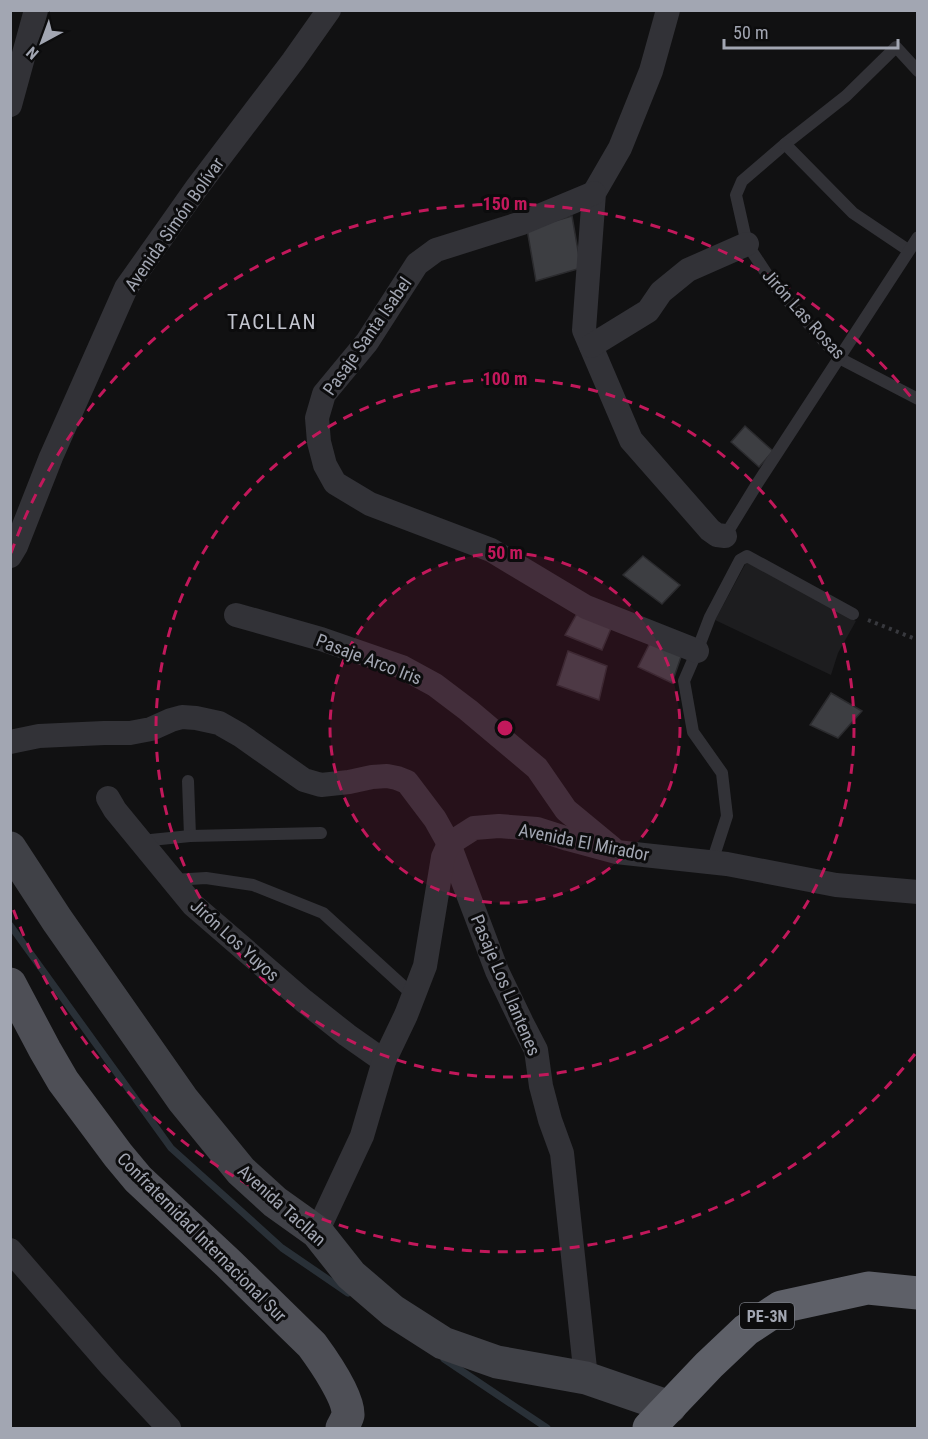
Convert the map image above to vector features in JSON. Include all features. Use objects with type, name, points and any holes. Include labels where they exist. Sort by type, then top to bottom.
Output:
[{"type":"highway","name":"PE-3N","points":[[658,1419],[746,1330],[781,1307],[868,1288],[918,1293]]},
{"type":"main road","name":"Confraternidad Internacional Sur","points":[[10,984],[63,1081],[138,1179],[316,1350],[347,1404],[348,1416],[342,1428]]},
{"type":"street","name":"Avenida Simón Bolívar","points":[[10,556],[126,288],[198,186],[330,10]]},
{"type":"street","points":[[668,10],[651,71],[620,148],[594,193],[584,330],[631,440],[710,530],[717,535],[726,536]]},
{"type":"street","points":[[10,105],[35,11]]},
{"type":"street","name":"Pasaje Santa Isabel","points":[[594,193],[522,223],[436,250],[417,264],[368,342],[324,394],[317,418],[319,442],[325,465],[335,483],[370,504],[491,550],[586,607],[697,651]]},
{"type":"street","points":[[591,346],[648,311],[661,292],[688,270],[747,244]]},
{"type":"street","name":"Pasaje Arco Iris","points":[[237,615],[321,639],[402,667],[435,685],[537,768],[567,810],[616,852]]},
{"type":"street","name":"Pasaje Los Llantenes","points":[[10,742],[39,736],[130,732],[151,729],[182,717],[196,718],[219,723],[240,735],[304,780],[328,784],[387,776],[407,782],[435,819],[449,844],[497,971],[536,1050],[541,1086],[562,1153],[586,1378]]},
{"type":"street","name":"Jirón Los Yuyos","points":[[108,798],[115,810],[193,905],[304,1001],[384,1061]]},
{"type":"street","name":"Avenida El Mirador","points":[[449,844],[474,828],[499,826],[537,829],[568,840],[616,852],[712,862],[836,885],[918,892]]},
{"type":"street","points":[[317,1232],[362,1136],[384,1061],[425,966],[439,875],[449,844]]},
{"type":"street","name":"Avenida Tacllan","points":[[10,848],[57,920],[183,1100],[241,1171],[275,1202],[317,1232],[351,1275],[393,1311],[443,1343],[497,1362],[586,1378],[658,1419]]},
{"type":"street","points":[[10,1250],[111,1366],[169,1428]]},
{"type":"lane","name":"Jirón Las Rosas","points":[[918,71],[896,47],[846,96],[742,181],[736,195],[747,244],[774,285],[839,358],[918,399]]},
{"type":"lane","points":[[785,144],[853,213],[909,250]]},
{"type":"lane","points":[[726,536],[757,484],[918,237]]},
{"type":"lane","points":[[712,862],[727,816],[722,773],[693,732],[684,681],[710,617],[740,560],[747,556],[853,614]]},
{"type":"lane","points":[[188,781],[190,836]]},
{"type":"lane","points":[[141,841],[190,836],[321,833]]},
{"type":"lane","points":[[173,880],[206,878],[253,885],[323,914],[414,996]]},
{"type":"path","points":[[853,614],[918,640]]},
{"type":"shaded area","points":[[747,561],[856,621],[838,653],[831,675],[715,620]]},
{"type":"building","points":[[572,216],[581,268],[536,281],[527,229]]},
{"type":"building","points":[[745,426],[773,451],[759,467],[731,442]]},
{"type":"building","points":[[643,556],[680,585],[662,604],[623,575]]},
{"type":"building","points":[[579,610],[612,626],[602,650],[565,635]]},
{"type":"building","points":[[651,641],[682,654],[672,683],[638,667]]},
{"type":"building","points":[[568,651],[607,666],[599,700],[557,685]]},
{"type":"building","points":[[831,693],[862,711],[838,738],[810,725]]},
{"type":"waterway","points":[[10,925],[171,1148],[282,1248],[348,1293]]},
{"type":"waterway","points":[[444,1359],[547,1428]]},
{"type":"district","name":"TACLLAN","points":[[272,322]]}]
